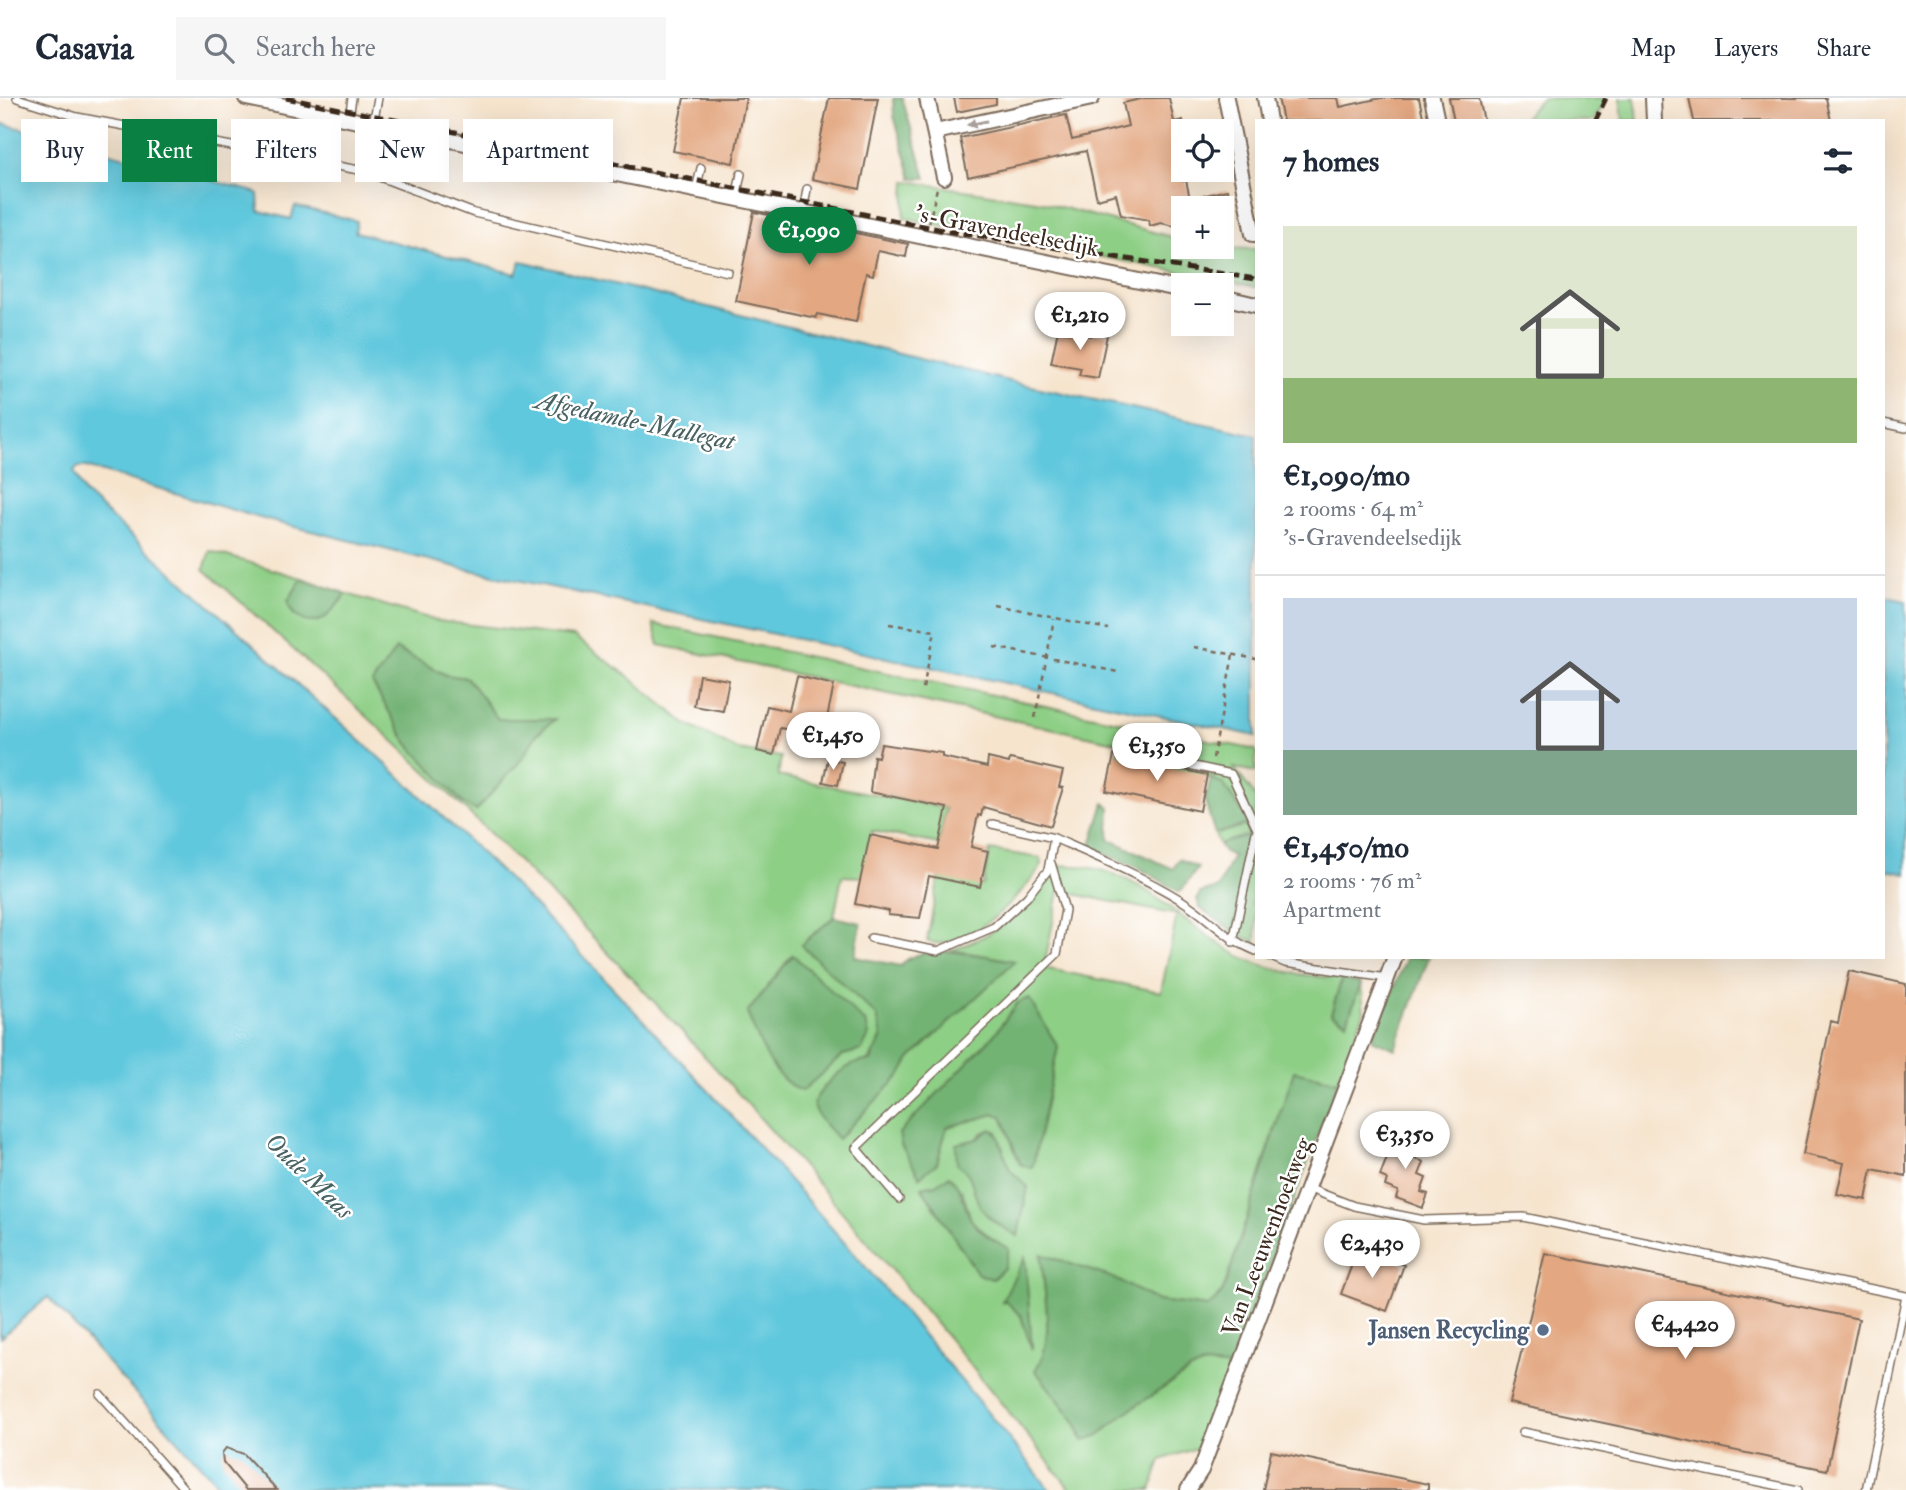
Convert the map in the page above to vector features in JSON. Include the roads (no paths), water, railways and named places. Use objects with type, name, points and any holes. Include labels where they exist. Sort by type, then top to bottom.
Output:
[{"type":"street","name":"'s-Gravendeelsedijk","points":[[246,98],[355,120]]},
{"type":"street","points":[[927,98],[944,177]]},
{"type":"street","points":[[934,132],[1092,98]]},
{"type":"street","points":[[1226,98],[1252,234],[1255,234]]},
{"type":"street","points":[[1265,98],[1269,119]]},
{"type":"street","points":[[1432,98],[1437,119]]},
{"type":"street","points":[[1653,98],[1654,119]]},
{"type":"street","name":"'s-Gravendeelsedijk","points":[[449,140],[1171,288]]},
{"type":"street","points":[[1234,300],[1255,304]]},
{"type":"street","name":"Van Leeuwenhoekweg","points":[[1188,1490],[1201,1470],[1310,1189],[1394,959]]},
{"type":"lane","points":[[17,98],[77,117],[355,169]]},
{"type":"lane","points":[[349,119],[352,98]]},
{"type":"lane","points":[[374,119],[378,98]]},
{"type":"lane","points":[[695,191],[701,168]]},
{"type":"lane","points":[[736,199],[741,174]]},
{"type":"lane","points":[[393,182],[474,213],[728,272]]},
{"type":"lane","points":[[802,212],[807,189]]},
{"type":"lane","points":[[1885,423],[1906,428]]},
{"type":"lane","points":[[1124,751],[1231,774],[1255,828]]},
{"type":"lane","points":[[992,824],[1054,838],[1132,873],[1184,901],[1233,942],[1255,951]]},
{"type":"lane","points":[[1233,942],[1255,835]]},
{"type":"lane","points":[[871,938],[938,951],[994,927],[1027,897],[1048,870],[1054,838]]},
{"type":"lane","points":[[899,1199],[856,1149],[1058,954],[1065,910],[1050,859]]},
{"type":"lane","points":[[1275,959],[1284,963],[1387,978]]},
{"type":"lane","points":[[1310,1189],[1354,1206],[1424,1220],[1523,1217],[1906,1296],[1866,1490]]},
{"type":"lane","points":[[100,1394],[185,1490]]},
{"type":"lane","points":[[1523,1433],[1798,1490]]},
{"type":"water","points":[[0,123],[21,129],[21,182],[108,182],[108,152],[122,156],[122,182],[217,182],[258,193],[259,211],[291,219],[295,206],[357,221],[355,232],[516,274],[521,261],[1017,383],[1255,435],[1255,736],[461,568],[267,520],[86,467],[78,467],[74,472],[85,494],[408,784],[513,884],[566,939],[806,1199],[906,1314],[1050,1490],[223,1490],[48,1297],[0,1338]]},
{"type":"water","points":[[1885,596],[1906,601],[1906,874],[1885,869]]},
{"type":"railway","points":[[286,98],[948,231],[1255,279]]},
{"type":"railway","points":[[1596,119],[1606,98]]},
{"type":"place","name":"Jansen Recycling","points":[[1543,1330]]},
{"type":"water label","name":"Afgedamde-Mallegat","points":[[635,421]]},
{"type":"water label","name":"Oude Maas","points":[[309,1176]]}]
